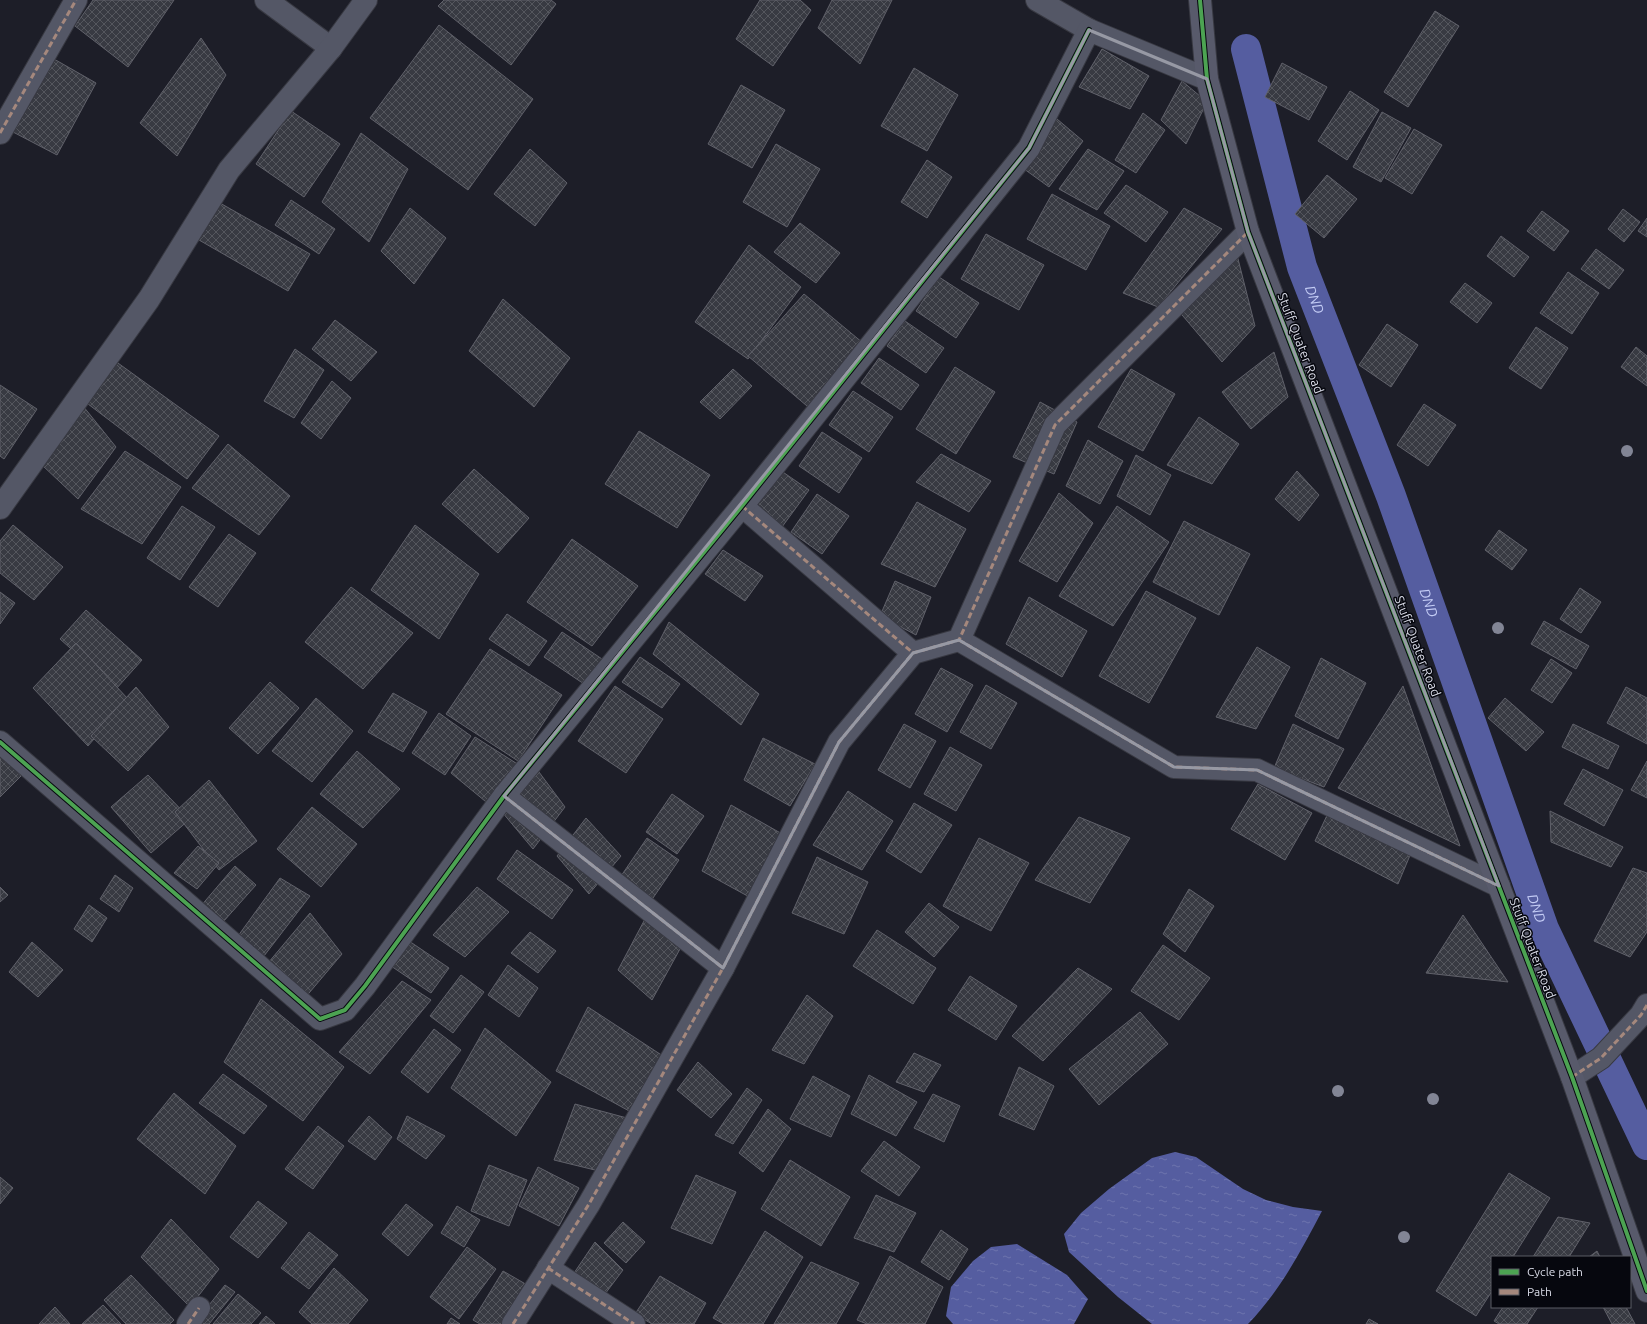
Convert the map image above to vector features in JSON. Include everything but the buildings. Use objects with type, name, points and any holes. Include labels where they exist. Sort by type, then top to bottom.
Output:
[{"type":"street","points":[[0,133],[76,0]]},
{"type":"street","points":[[266,0],[331,48]]},
{"type":"street","points":[[0,508],[149,299],[229,170],[331,48],[366,0]]},
{"type":"street","points":[[1037,0],[1089,30],[1207,79]]},
{"type":"street","name":"Stuff Quater Road","points":[[1200,0],[1207,79],[1248,232],[1572,1077],[1647,1291]]},
{"type":"street","points":[[0,742],[320,1019],[345,1010],[365,986],[504,796],[742,506],[1029,148],[1089,30]]},
{"type":"street","points":[[959,640],[1055,425],[1248,232]]},
{"type":"street","points":[[742,506],[913,653]]},
{"type":"street","points":[[513,1324],[589,1204],[722,968],[839,742],[913,653],[959,640],[1174,767],[1257,770],[1499,886]]},
{"type":"street","points":[[504,796],[722,968]]},
{"type":"street","points":[[1572,1077],[1601,1058],[1642,1015],[1647,1005]]},
{"type":"street","points":[[548,1268],[634,1324]]},
{"type":"highlighted area","points":[[1089,30],[1207,79],[1248,232],[1499,886],[1257,770],[1174,767],[959,640],[913,653],[839,742],[723,968],[504,796],[1029,148]]},
{"type":"water","points":[[1175,1152],[1196,1157],[1243,1189],[1266,1200],[1293,1207],[1322,1211],[1298,1256],[1280,1284],[1260,1311],[1248,1324],[1152,1324],[1118,1297],[1069,1252],[1064,1234],[1081,1213],[1109,1189],[1152,1158]]},
{"type":"water","points":[[1017,1244],[1067,1275],[1088,1299],[1074,1324],[953,1324],[946,1316],[951,1287],[973,1261],[991,1247]]},
{"type":"waterway","name":"DND","points":[[1246,49],[1302,267],[1391,496],[1544,929],[1647,1145]]},
{"type":"marked path","points":[[0,133],[76,0]]},
{"type":"marked path","points":[[513,1324],[589,1204],[723,968],[839,742],[913,653],[959,640],[1055,425],[1248,232]]},
{"type":"marked path","points":[[742,506],[913,653]]},
{"type":"marked path","points":[[959,640],[1174,767],[1257,770],[1499,886]]},
{"type":"marked path","points":[[504,796],[723,968]]},
{"type":"marked path","points":[[1572,1077],[1601,1058],[1641,1015],[1647,1005]]},
{"type":"marked path","points":[[548,1268],[634,1324]]},
{"type":"marked path","points":[[188,1324],[199,1308]]},
{"type":"cycle path","points":[[1200,0],[1207,79],[1248,232],[1572,1077],[1647,1291]]},
{"type":"cycle path","points":[[0,742],[320,1019],[345,1010],[365,986],[504,796],[742,506],[1029,148],[1089,30]]}]
